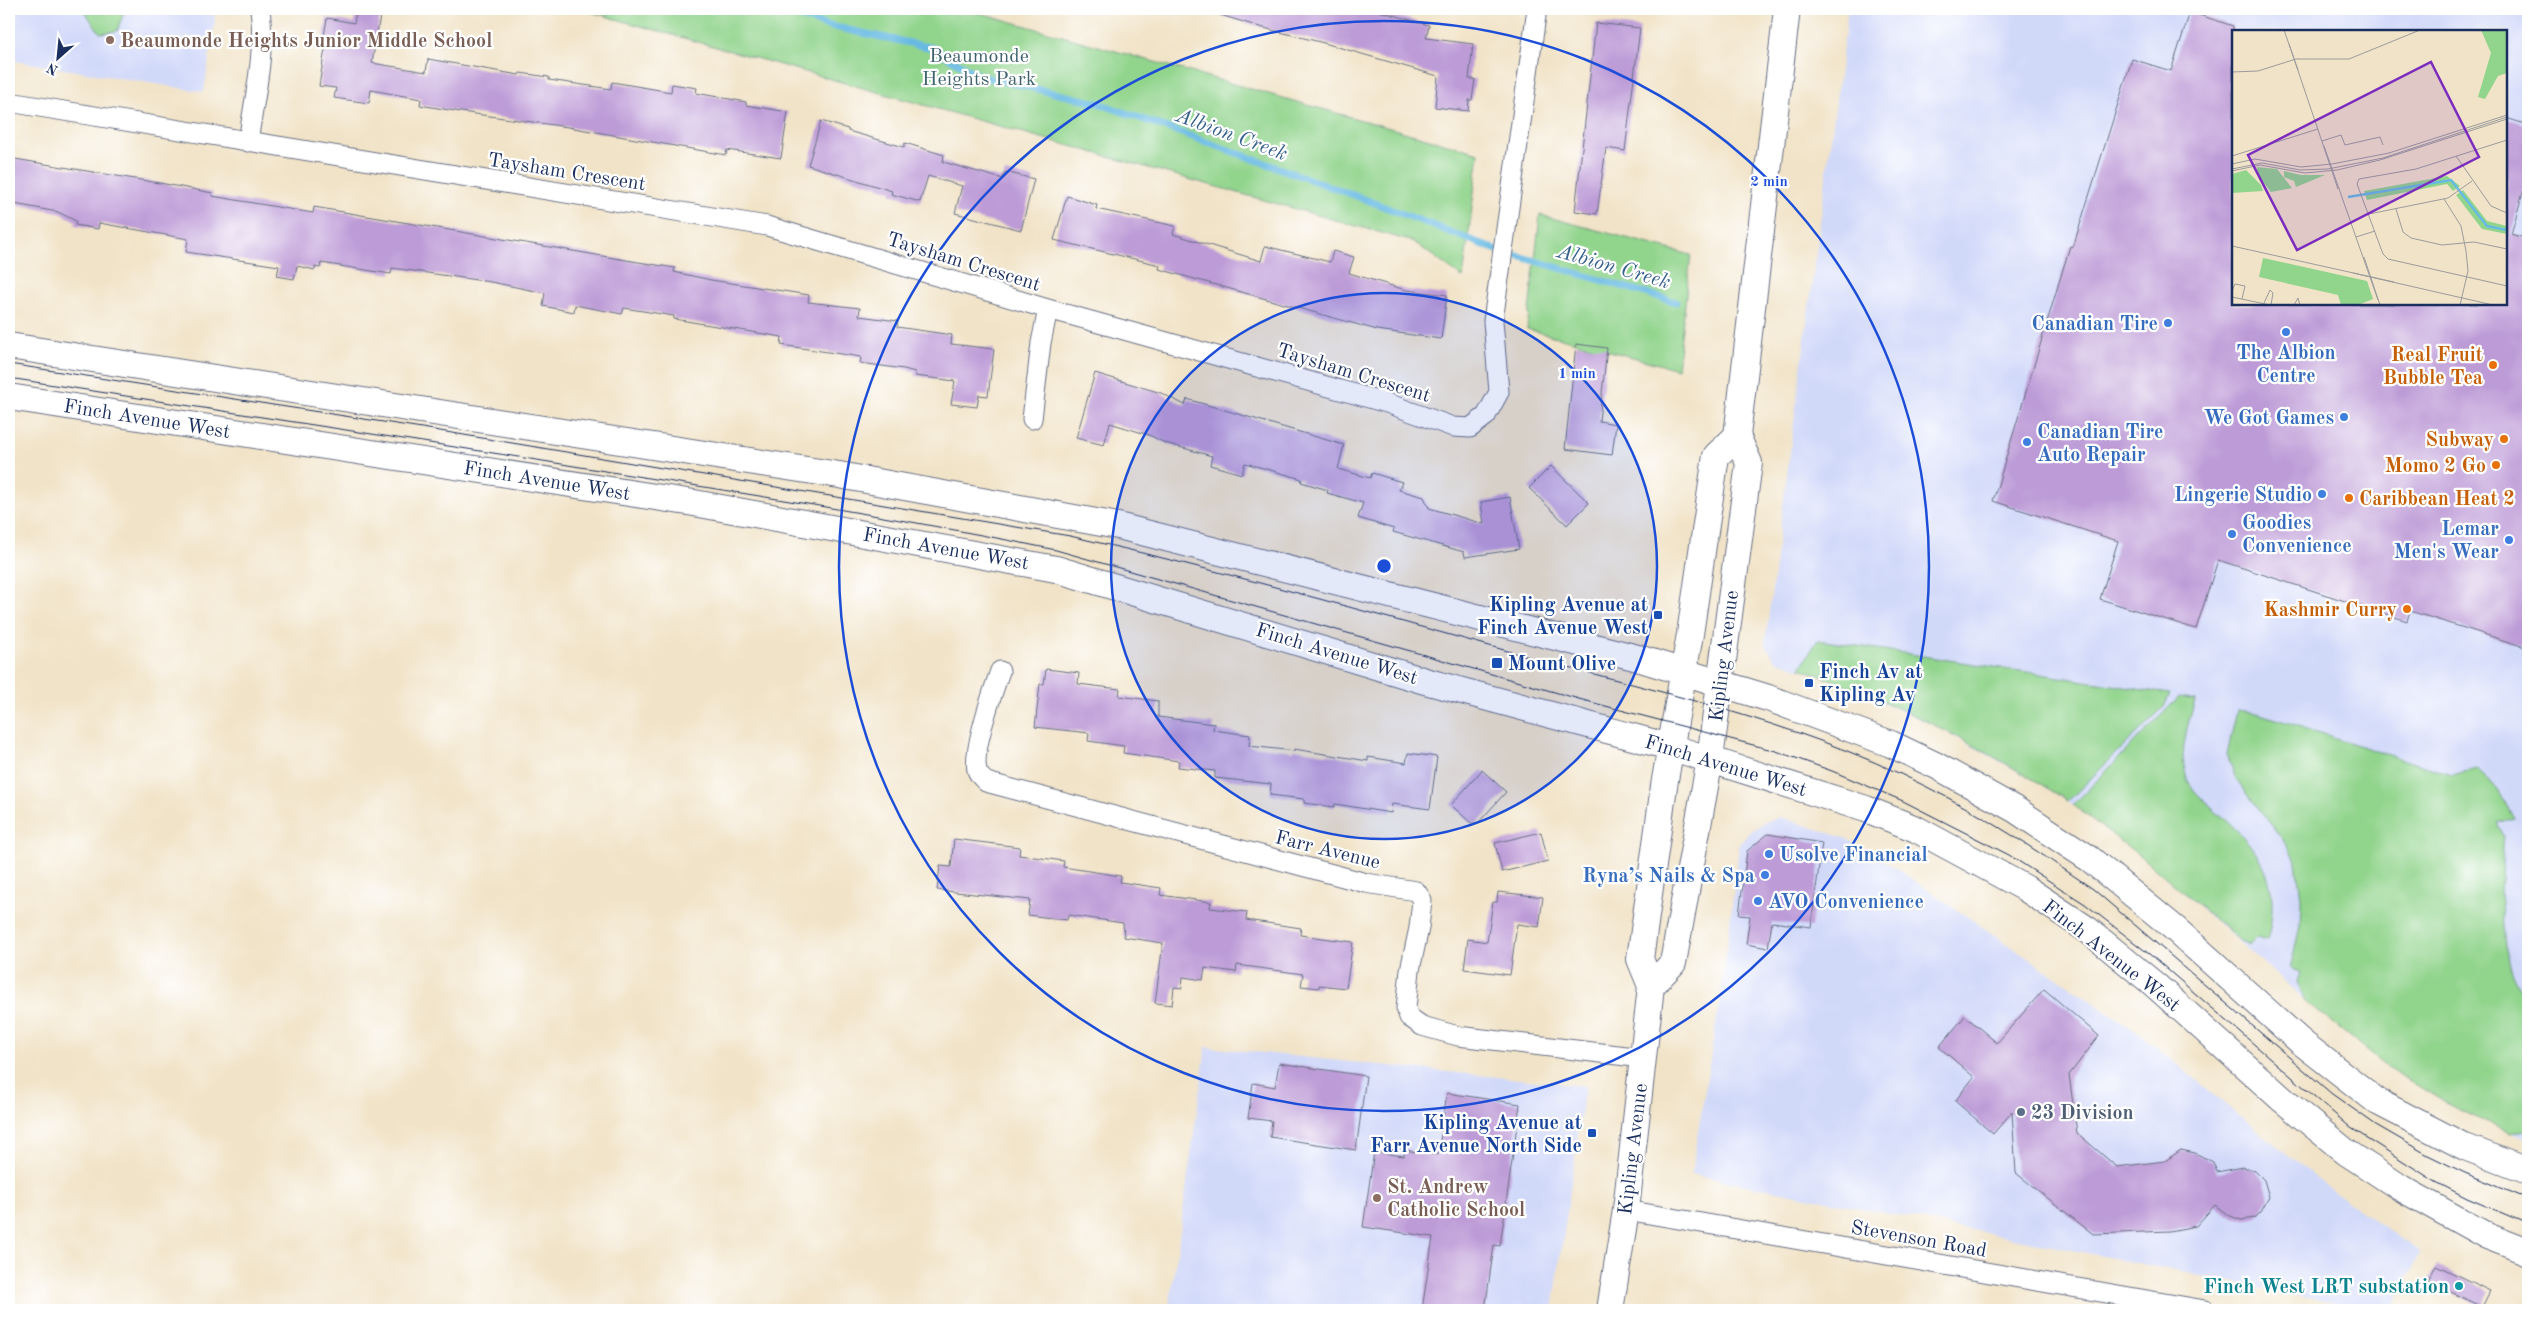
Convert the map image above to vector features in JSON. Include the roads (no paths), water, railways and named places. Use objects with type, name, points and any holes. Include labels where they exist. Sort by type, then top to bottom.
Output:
[{"type":"main road","points":[[1737,436],[1788,9]]},
{"type":"main road","points":[[9,346],[839,475],[1118,526],[1638,658],[1768,698],[1891,744],[1937,766],[2016,810],[2098,866],[2174,928],[2301,1042],[2378,1102],[2465,1147],[2528,1171]]},
{"type":"main road","name":"Finch Avenue West","points":[[9,397],[694,503],[1056,569],[1425,681],[1670,747],[1866,809],[1916,829],[2025,888],[2088,930],[2155,985],[2284,1100],[2346,1152],[2401,1188],[2487,1236],[2528,1252]]},
{"type":"main road","name":"Kipling Avenue","points":[[1610,1310],[1626,1210],[1651,986],[1640,959],[1670,747],[1716,456],[1737,436],[1749,463],[1710,759],[1673,963],[1651,986]]},
{"type":"street","points":[[248,142],[260,65],[262,24],[260,9]]},
{"type":"street","name":"Taysham Crescent","points":[[9,102],[767,226],[1048,309],[1387,403],[1453,427],[1470,428],[1486,416],[1499,392],[1493,321],[1536,9]]},
{"type":"street","points":[[1032,418],[1041,343],[1048,309]]},
{"type":"street","name":"Farr Avenue","points":[[1000,671],[986,715],[977,758],[977,770],[986,782],[1366,883],[1416,891],[1422,900],[1419,928],[1410,970],[1406,1008],[1409,1017],[1422,1026],[1458,1036],[1643,1058]]},
{"type":"street","name":"Stevenson Road","points":[[1626,1210],[2205,1310]]},
{"type":"waterway","name":"Albion Creek","points":[[775,9],[825,25],[933,48],[980,76],[1098,103],[1359,197],[1494,249],[1676,302]]},
{"type":"tram line","points":[[9,364],[422,428],[1070,536],[1288,590],[1773,724],[1876,763],[1947,797],[2011,834],[2093,889],[2332,1094],[2376,1125],[2428,1155],[2465,1173],[2528,1199]]},
{"type":"tram line","points":[[9,378],[764,497],[911,522],[1056,550],[1579,699],[1776,751],[1832,771],[1903,801],[2009,855],[2085,904],[2153,957],[2351,1128],[2436,1182],[2467,1198],[2528,1224]]},
{"type":"place","name":"Beaumonde Heights Junior Middle School","points":[[110,40]]},
{"type":"place","name":"Canadian Tire","points":[[2168,323]]},
{"type":"place","name":"The Albion Centre","points":[[2286,332]]},
{"type":"place","name":"Real Fruit Bubble Tea","points":[[2493,365]]},
{"type":"place","name":"We Got Games","points":[[2344,417]]},
{"type":"place","name":"Subway","points":[[2504,439]]},
{"type":"place","name":"Canadian Tire Auto Repair","points":[[2027,442]]},
{"type":"place","name":"Momo 2 Go","points":[[2496,465]]},
{"type":"place","name":"Lingerie Studio","points":[[2322,494]]},
{"type":"place","name":"Caribbean Heat 2","points":[[2349,498]]},
{"type":"place","name":"Goodies Convenience","points":[[2232,534]]},
{"type":"place","name":"Lemar Men's Wear","points":[[2509,540]]},
{"type":"place","name":"Kashmir Curry","points":[[2407,609]]},
{"type":"place","name":"Kipling Avenue at Finch Avenue West","points":[[1658,615]]},
{"type":"place","name":"Mount Olive","points":[[1497,663]]},
{"type":"place","name":"Finch Av at Kipling Av","points":[[1809,683]]},
{"type":"place","name":"Usolve Financial","points":[[1769,854]]},
{"type":"place","name":"Ryna’s Nails & Spa","points":[[1765,875]]},
{"type":"place","name":"AVO Convenience","points":[[1758,901]]},
{"type":"place","name":"23 Division","points":[[2021,1112]]},
{"type":"place","name":"Kipling Avenue at Farr Avenue North Side","points":[[1592,1133]]},
{"type":"place","name":"St. Andrew Catholic School","points":[[1377,1198]]},
{"type":"place","name":"Finch West LRT substation","points":[[2459,1286]]},
{"type":"park label","name":"Beaumonde Heights Park","points":[[979,66]]}]
